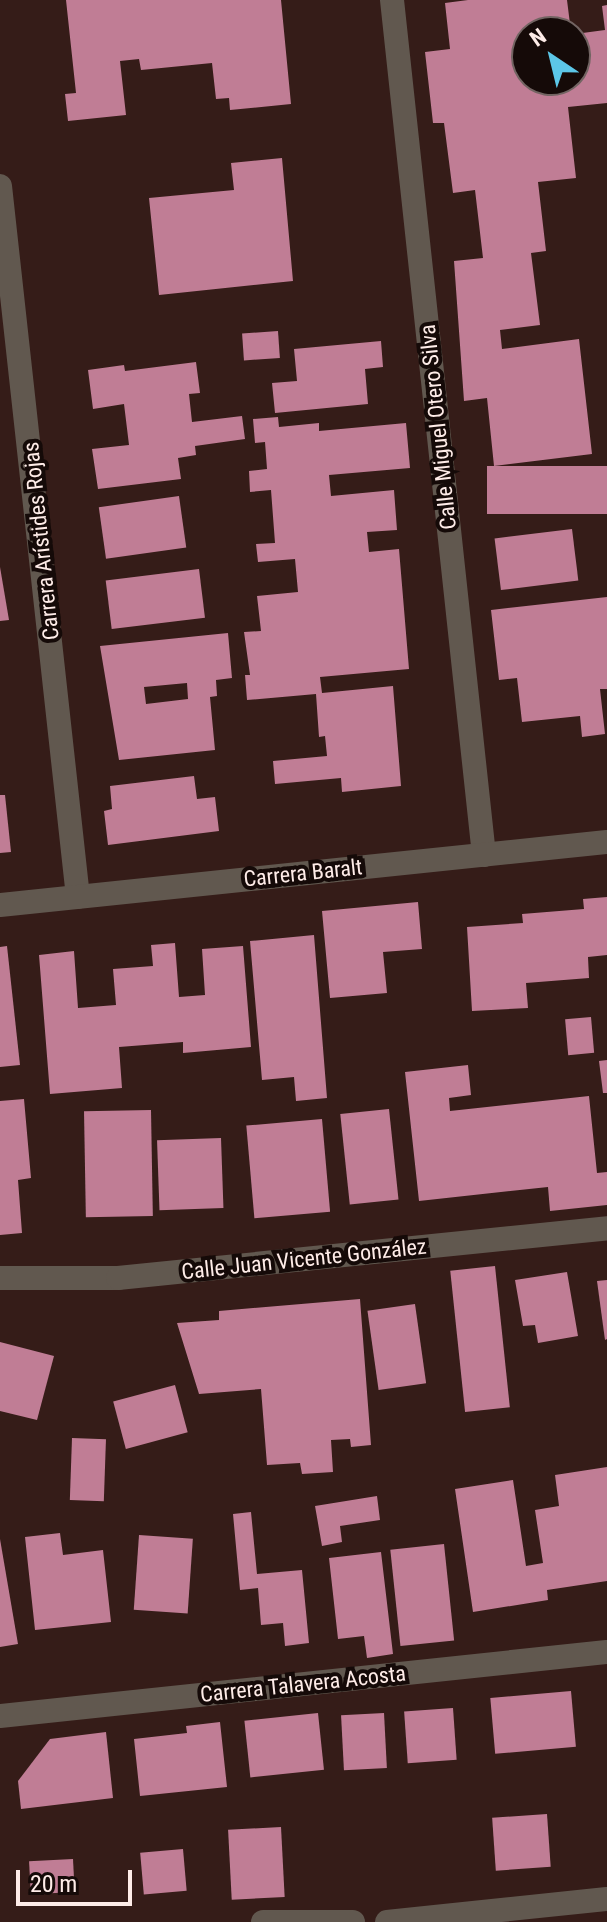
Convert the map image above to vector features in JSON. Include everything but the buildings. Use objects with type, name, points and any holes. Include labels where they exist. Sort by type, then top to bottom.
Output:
[{"type":"street","name":"Calle Miguel Otero Silva","points":[[392,0],[484,855]]},
{"type":"street","name":"Carrera Arístides Rojas","points":[[0,186],[10,356],[78,897]]},
{"type":"street","name":"Carrera Baralt","points":[[0,905],[607,842]]},
{"type":"street","name":"Calle Juan Vicente González","points":[[0,1278],[118,1278],[607,1228]]},
{"type":"street","name":"Carrera Talavera Acosta","points":[[0,1716],[607,1652]]},
{"type":"street","points":[[387,1922],[607,1899]]},
{"type":"street","points":[[263,1922],[353,1922]]}]
